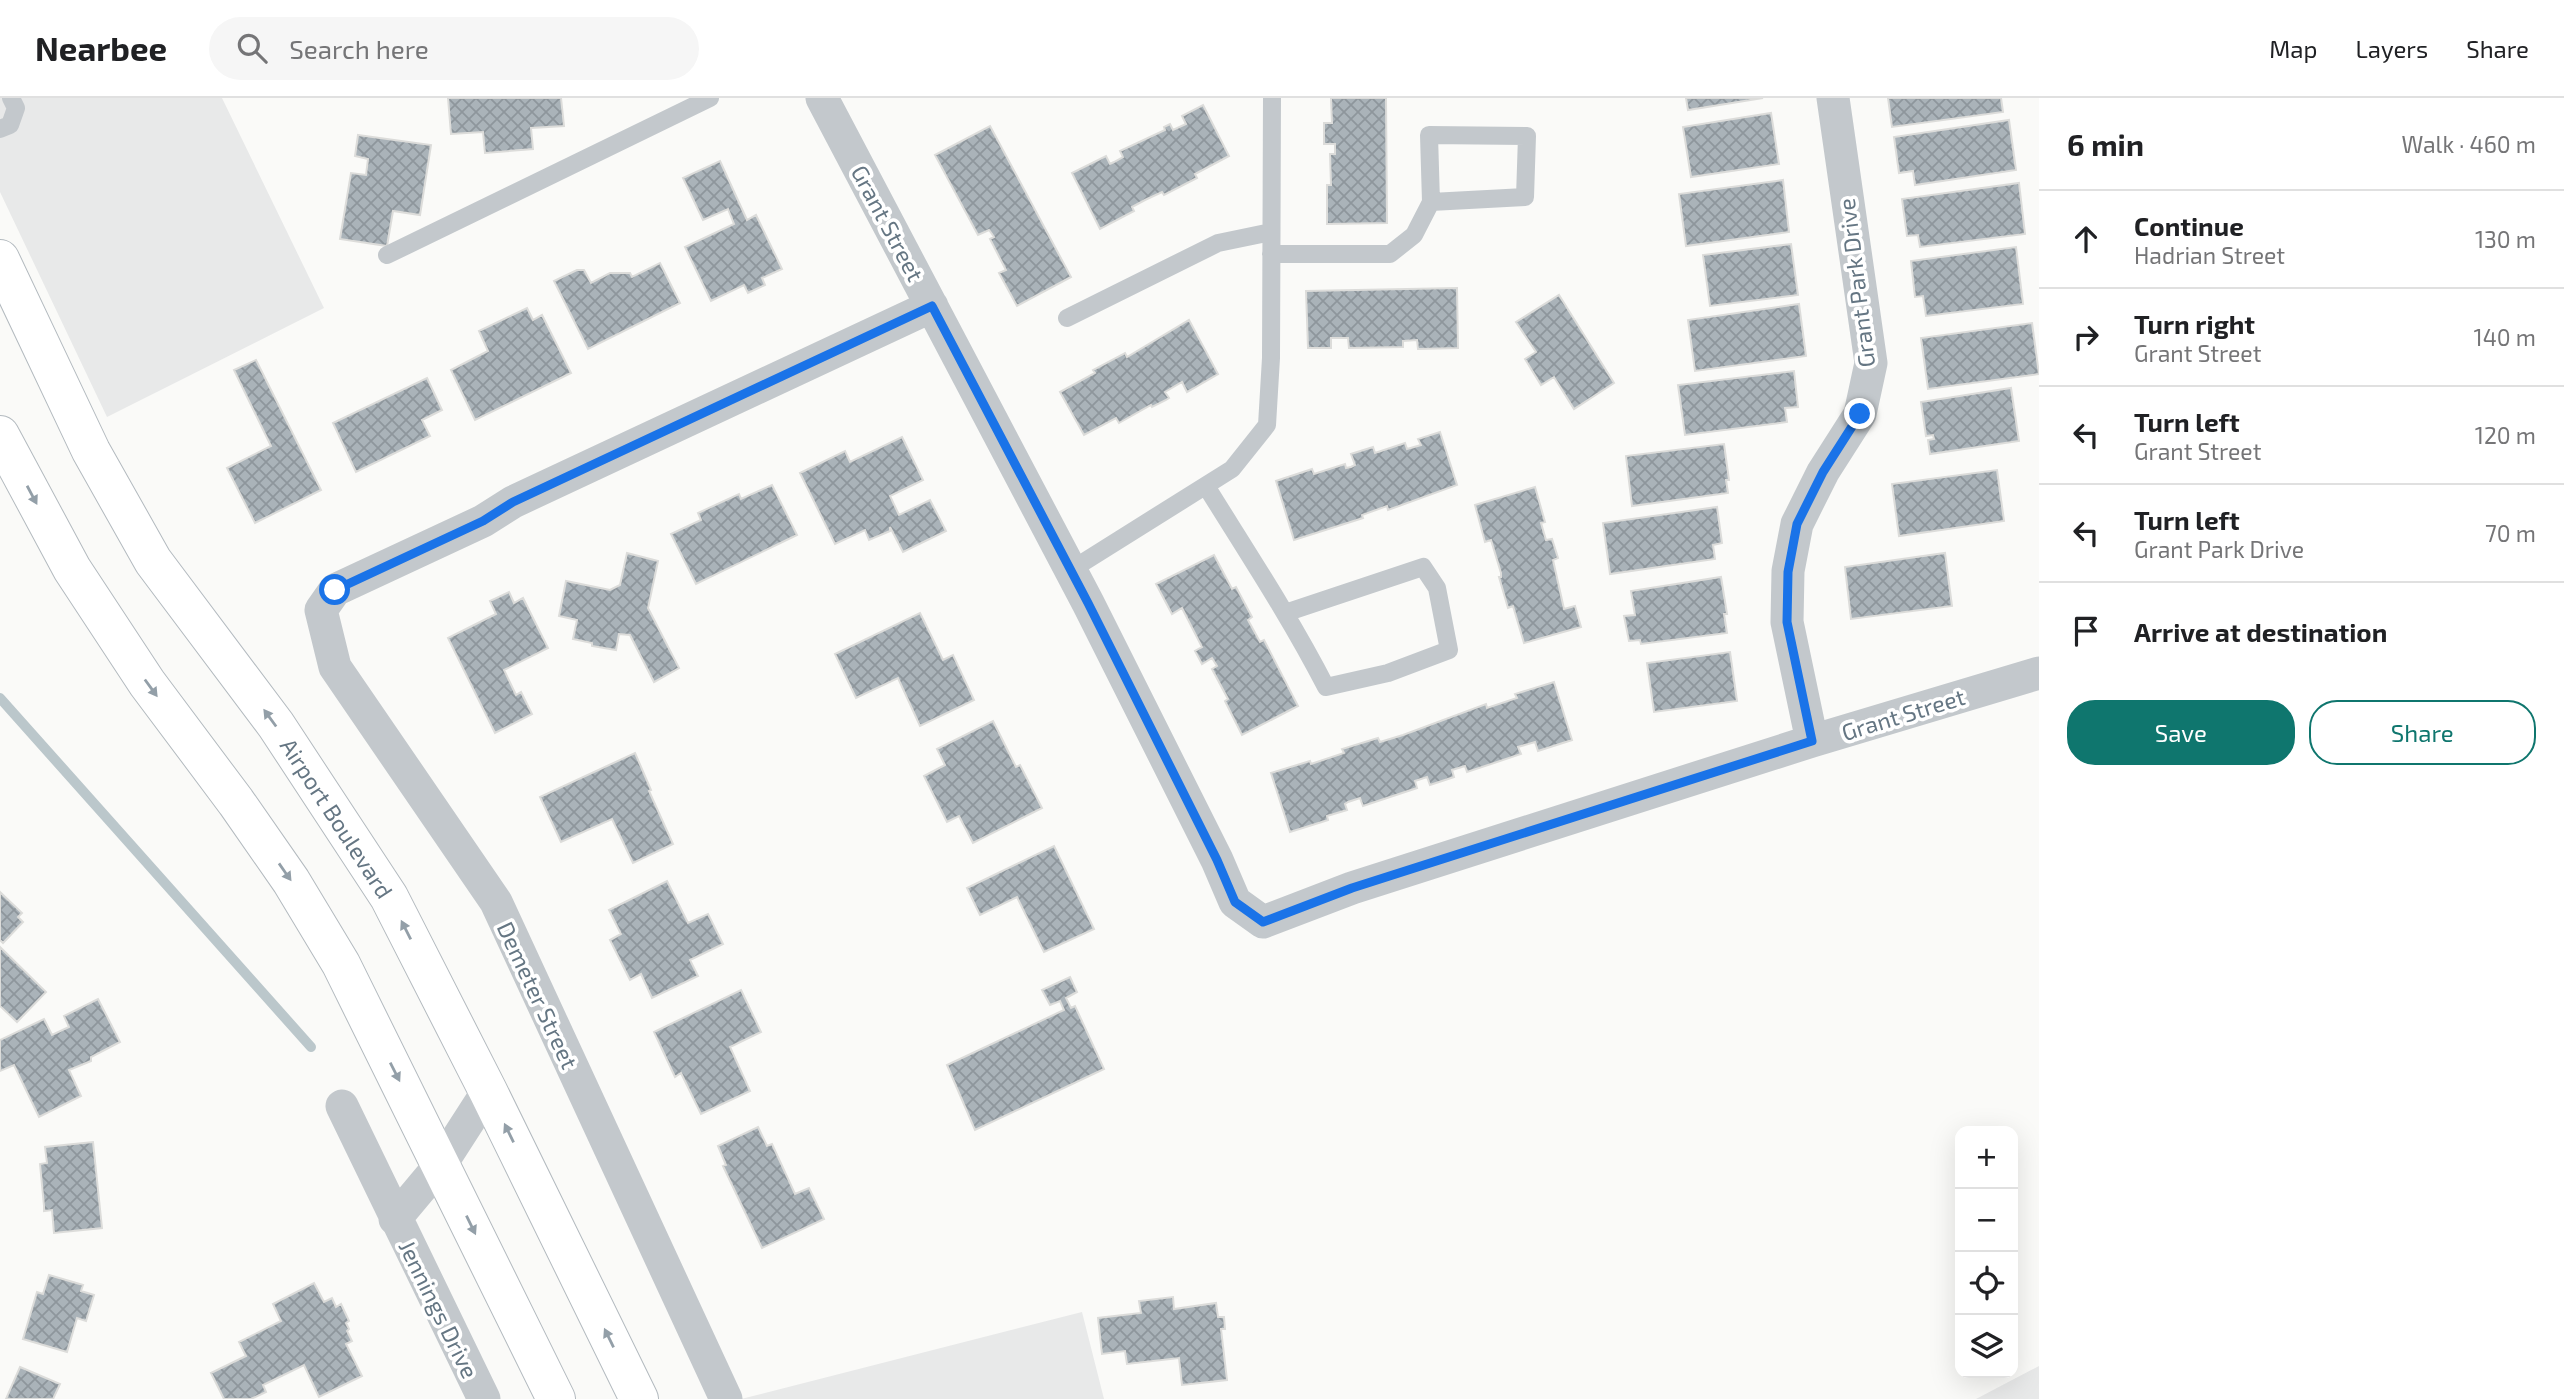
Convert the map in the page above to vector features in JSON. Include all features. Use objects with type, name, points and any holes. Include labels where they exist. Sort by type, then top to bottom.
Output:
[{"type":"main road","name":"Airport Boulevard","points":[[0,259],[91,451],[153,561],[276,725],[389,897],[488,1091],[639,1399]]},
{"type":"main road","points":[[0,435],[72,569],[147,683],[292,881],[341,964],[555,1399]]},
{"type":"street","name":"Grant Street","points":[[822,98],[1071,570],[1217,860],[1235,902],[1263,922],[1352,888],[1812,741],[2039,673]]},
{"type":"street","name":"Grant Park Drive","points":[[1812,741],[1787,622],[1788,572],[1797,524],[1823,472],[1860,414],[1871,363],[1833,98]]},
{"type":"street","name":"Demeter Street","points":[[726,1399],[496,902],[335,667],[321,610],[335,590],[483,521],[513,502],[932,306]]},
{"type":"street","name":"Jennings Drive","points":[[395,1219],[441,1164],[488,1091]]},
{"type":"street","name":"Jennings Drive","points":[[342,1106],[484,1399]]},
{"type":"lane","points":[[0,129],[9,125],[16,107],[11,98]]},
{"type":"lane","points":[[387,255],[710,98]]},
{"type":"lane","points":[[1071,570],[1232,469],[1267,425],[1271,358],[1272,98]]},
{"type":"lane","points":[[1271,254],[1390,254],[1414,236],[1431,202],[1429,135],[1527,136],[1525,197],[1431,202]]},
{"type":"lane","points":[[1067,318],[1218,243],[1271,232]]},
{"type":"lane","points":[[1206,486],[1285,613],[1297,632],[1325,687],[1388,673],[1449,650],[1437,589],[1423,567],[1285,613]]},
{"type":"shaded area","points":[[0,98],[222,98],[324,308],[107,417],[0,192]]},
{"type":"shaded area","points":[[1082,1312],[1104,1399],[741,1399]]},
{"type":"shaded area","points":[[2039,1366],[2039,1399],[1976,1399],[2018,1378]]},
{"type":"building","points":[[448,98],[561,98],[564,126],[531,128],[533,149],[485,153],[483,132],[451,134]]},
{"type":"building","points":[[1331,98],[1386,98],[1387,223],[1327,224],[1327,185],[1331,185],[1330,154],[1335,154],[1335,144],[1324,144],[1324,123],[1332,123]]},
{"type":"building","points":[[1686,98],[1763,98],[1688,110]]},
{"type":"building","points":[[1888,98],[2001,98],[2003,112],[1892,127]]},
{"type":"building","points":[[1203,105],[1229,156],[1195,174],[1197,178],[1132,207],[1134,211],[1100,229],[1072,173],[1106,156],[1110,164],[1114,162],[1123,157],[1120,151],[1165,130],[1164,127],[1170,124],[1173,130],[1186,124],[1182,116]]},
{"type":"building","points":[[1771,113],[1779,164],[1691,177],[1683,127]]},
{"type":"building","points":[[2009,120],[2016,170],[1915,185],[1913,171],[1899,173],[1894,137]]},
{"type":"building","points":[[990,126],[1071,277],[1017,306],[999,273],[1006,270],[990,239],[994,237],[989,230],[978,235],[935,155]]},
{"type":"building","points":[[358,135],[431,145],[420,215],[393,211],[387,246],[340,239],[351,173],[366,175],[368,159],[355,156]]},
{"type":"building","points":[[720,161],[747,220],[756,215],[782,269],[762,278],[765,285],[748,293],[744,285],[711,301],[685,247],[734,224],[728,209],[703,220],[683,178]]},
{"type":"building","points":[[1783,180],[1789,232],[1686,246],[1679,194]]},
{"type":"building","points":[[2019,183],[2025,234],[1920,247],[1918,235],[1907,236],[1902,199]]},
{"type":"building","points":[[1791,244],[1798,295],[1710,306],[1703,255]]},
{"type":"building","points":[[2016,247],[2023,304],[1926,316],[1923,296],[1915,297],[1911,261]]},
{"type":"building","points":[[660,263],[680,303],[588,349],[554,281],[577,270],[584,270],[591,283],[610,273],[630,273],[632,277]]},
{"type":"building","points":[[1457,288],[1458,348],[1418,349],[1417,340],[1403,341],[1403,347],[1349,348],[1348,338],[1331,338],[1331,348],[1308,348],[1306,291]]},
{"type":"building","points":[[1559,295],[1614,383],[1574,409],[1554,377],[1541,385],[1525,359],[1536,352],[1516,322]]},
{"type":"building","points":[[1799,304],[1806,356],[1695,371],[1688,320]]},
{"type":"building","points":[[527,308],[533,320],[542,315],[571,373],[475,420],[451,370],[488,351],[479,331]]},
{"type":"building","points":[[1189,320],[1218,374],[1187,392],[1182,382],[1165,392],[1169,398],[1166,400],[1152,407],[1151,405],[1119,423],[1116,418],[1084,435],[1060,392],[1095,373],[1093,370],[1125,353],[1127,357]]},
{"type":"building","points":[[2032,323],[2039,374],[1928,389],[1921,338]]},
{"type":"building","points":[[256,360],[321,490],[255,523],[227,468],[271,446],[234,370]]},
{"type":"building","points":[[1794,371],[1798,407],[1785,408],[1787,422],[1685,435],[1678,385]]},
{"type":"building","points":[[427,378],[442,410],[422,420],[430,436],[356,472],[333,423]]},
{"type":"building","points":[[2011,388],[2019,441],[1930,454],[1928,440],[1934,439],[1933,435],[1926,436],[1921,402]]},
{"type":"building","points":[[1440,432],[1457,485],[1388,510],[1387,506],[1362,515],[1363,518],[1294,540],[1276,481],[1312,469],[1314,474],[1345,464],[1346,468],[1351,467],[1355,465],[1351,454],[1373,447],[1375,453],[1405,443],[1407,449],[1421,445],[1418,439]]},
{"type":"building","points":[[902,437],[923,480],[890,496],[899,515],[930,500],[946,531],[903,552],[890,527],[890,531],[869,540],[865,530],[835,544],[800,473],[845,451],[850,462]]},
{"type":"building","points":[[1724,444],[1728,493],[1632,506],[1626,456]]},
{"type":"building","points":[[1997,470],[2004,521],[1899,536],[1892,484]]},
{"type":"building","points":[[772,485],[797,535],[696,584],[671,534],[701,520],[698,513],[739,494],[741,499]]},
{"type":"building","points":[[1535,487],[1545,522],[1541,523],[1546,540],[1552,539],[1558,558],[1553,560],[1564,609],[1575,606],[1581,627],[1524,643],[1513,606],[1508,608],[1491,540],[1485,542],[1475,505]]},
{"type":"building","points":[[1717,507],[1722,543],[1713,545],[1715,559],[1610,574],[1603,523]]},
{"type":"building","points":[[627,553],[658,561],[648,608],[679,668],[654,682],[630,635],[619,634],[616,650],[592,646],[592,643],[573,639],[577,620],[559,616],[566,581],[610,590],[620,585]]},
{"type":"building","points":[[1945,553],[1952,606],[1851,619],[1845,567]]},
{"type":"building","points":[[1214,555],[1232,589],[1236,587],[1252,617],[1248,620],[1260,642],[1264,640],[1298,706],[1242,735],[1225,701],[1228,699],[1212,669],[1217,666],[1212,658],[1202,664],[1195,651],[1202,647],[1182,608],[1172,614],[1156,584]]},
{"type":"building","points":[[1721,577],[1727,633],[1641,644],[1640,640],[1629,641],[1624,616],[1635,615],[1631,591]]},
{"type":"building","points":[[509,592],[514,603],[523,598],[548,648],[504,670],[516,695],[521,692],[532,714],[495,733],[448,638],[496,614],[490,601]]},
{"type":"building","points":[[920,613],[943,660],[953,655],[974,700],[920,726],[898,678],[856,698],[835,654]]},
{"type":"building","points":[[1730,652],[1737,701],[1654,712],[1647,663]]},
{"type":"building","points":[[1554,682],[1572,740],[1538,751],[1535,742],[1518,747],[1521,754],[1467,772],[1465,766],[1452,770],[1454,777],[1430,785],[1427,777],[1415,781],[1417,788],[1363,806],[1360,798],[1345,804],[1347,810],[1327,816],[1328,820],[1290,832],[1271,773],[1310,761],[1311,764],[1344,753],[1342,749],[1378,738],[1380,742],[1403,735],[1486,704],[1487,708],[1517,698],[1515,694]]},
{"type":"building","points":[[993,721],[1016,767],[1020,765],[1042,808],[973,843],[959,816],[947,822],[924,776],[945,765],[937,749]]},
{"type":"building","points":[[635,753],[673,844],[633,863],[612,819],[561,842],[540,797]]},
{"type":"building","points":[[1054,846],[1094,929],[1044,952],[1017,897],[980,915],[967,888]]},
{"type":"building","points":[[667,881],[688,923],[708,914],[723,944],[690,960],[698,976],[652,998],[641,974],[630,980],[610,940],[621,934],[609,910]]},
{"type":"building","points":[[0,892],[22,913],[18,917],[23,922],[3,943],[0,940]]},
{"type":"building","points":[[0,947],[46,992],[17,1022],[0,1006]]},
{"type":"building","points":[[1070,977],[1077,992],[1066,998],[1071,1008],[1075,1006],[1104,1069],[975,1130],[947,1065],[1064,1010],[1060,1001],[1050,1005],[1042,990]]},
{"type":"building","points":[[741,990],[761,1032],[730,1047],[750,1091],[701,1114],[681,1073],[675,1077],[654,1032]]},
{"type":"building","points":[[98,999],[120,1042],[91,1057],[91,1061],[69,1070],[81,1096],[39,1117],[14,1065],[0,1071],[0,1040],[44,1019],[52,1035],[69,1027],[64,1016]]},
{"type":"building","points":[[758,1127],[767,1146],[772,1144],[795,1194],[809,1188],[824,1219],[762,1248],[723,1166],[726,1165],[718,1146]]},
{"type":"building","points":[[93,1142],[102,1228],[54,1233],[52,1210],[44,1211],[40,1164],[47,1163],[45,1147]]},
{"type":"building","points":[[49,1275],[83,1285],[81,1291],[94,1295],[86,1321],[77,1318],[67,1352],[23,1339],[37,1292],[43,1294]]},
{"type":"building","points":[[314,1283],[324,1302],[332,1298],[336,1307],[341,1304],[349,1321],[346,1323],[349,1329],[347,1331],[352,1341],[346,1344],[362,1376],[319,1397],[304,1365],[263,1385],[266,1392],[251,1399],[224,1399],[211,1373],[246,1356],[239,1342],[281,1321],[273,1304]]},
{"type":"building","points":[[1173,1297],[1174,1309],[1216,1303],[1218,1317],[1224,1317],[1225,1329],[1221,1329],[1227,1380],[1182,1385],[1179,1358],[1127,1364],[1125,1351],[1102,1354],[1098,1318],[1141,1313],[1139,1301]]},
{"type":"building","points":[[20,1367],[60,1384],[53,1399],[6,1399]]},
{"type":"waterway","points":[[0,698],[311,1047]]},
{"type":"route","points":[[335,590],[483,521],[513,502],[932,306],[1088,603],[1217,860],[1235,902],[1263,922],[1352,888],[1812,741],[1787,622],[1788,572],[1797,524],[1823,472],[1860,414]]}]
